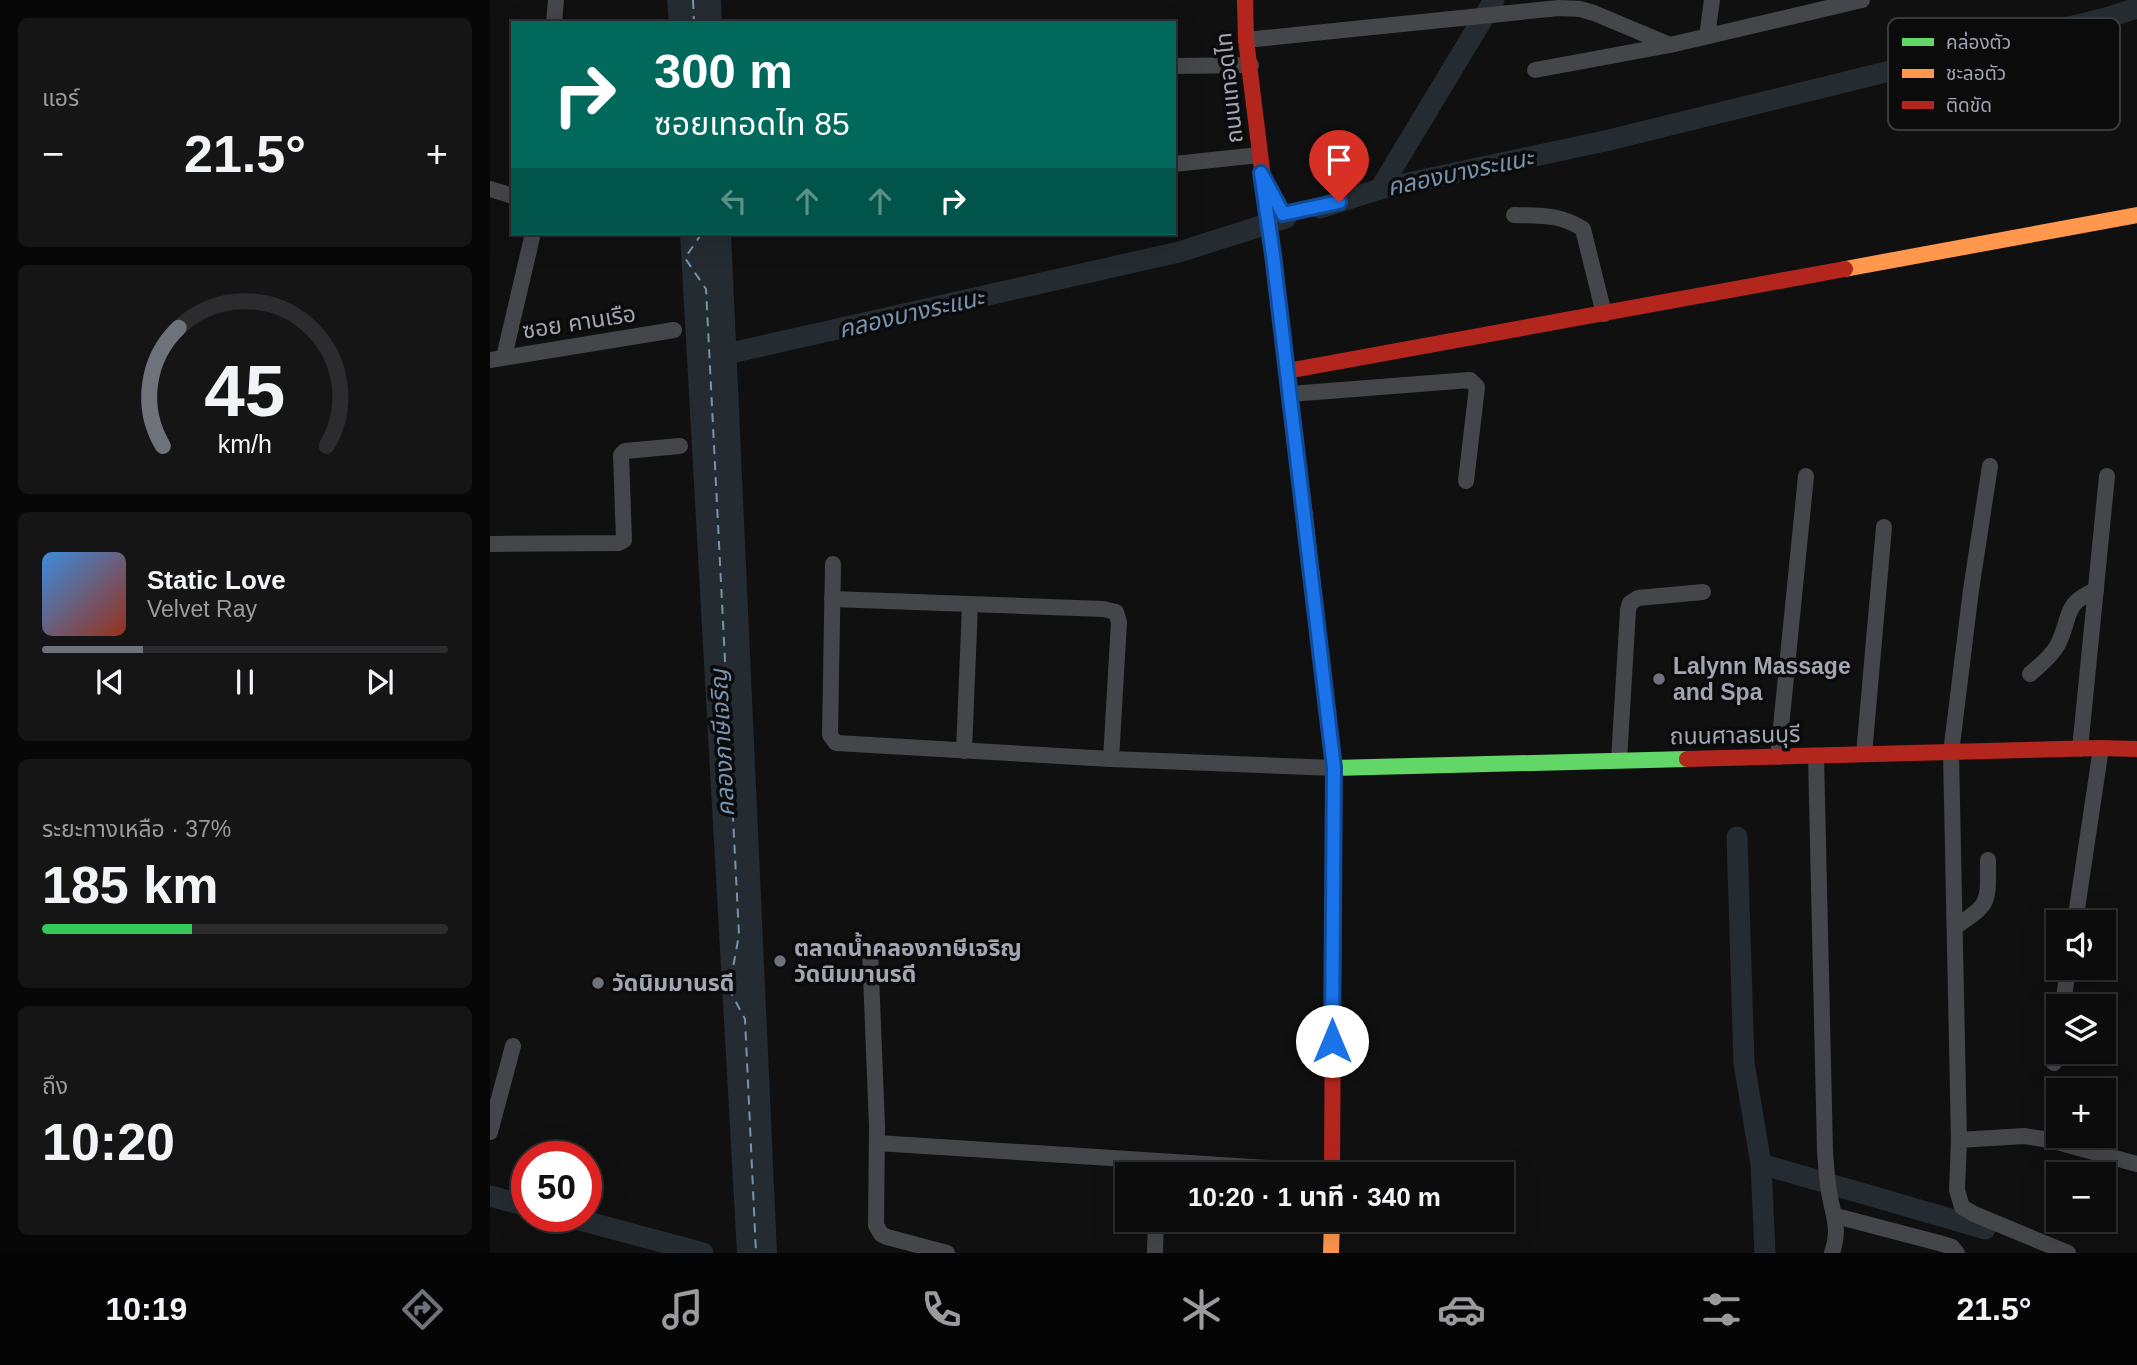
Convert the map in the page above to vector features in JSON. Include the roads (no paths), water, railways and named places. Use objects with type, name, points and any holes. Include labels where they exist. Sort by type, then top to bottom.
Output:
[{"type":"street","points":[[554,21],[556,0]]},
{"type":"street","name":"ถนนเทอดไท","points":[[1245,0],[1246,40],[1251,65],[1261,173],[1334,768],[1332,1162]]},
{"type":"street","points":[[1707,36],[1712,0]]},
{"type":"street","points":[[1535,70],[1670,45],[1854,1]]},
{"type":"street","points":[[1246,40],[1582,4],[1670,45]]},
{"type":"street","points":[[1176,66],[1251,65]]},
{"type":"street","points":[[1176,164],[1259,155]]},
{"type":"street","points":[[1261,173],[1283,214],[1339,202]]},
{"type":"street","points":[[490,189],[511,195]]},
{"type":"street","points":[[1514,215],[1569,219],[1583,229],[1604,314]]},
{"type":"street","points":[[1287,371],[2137,215]]},
{"type":"street","points":[[497,359],[532,235]]},
{"type":"street","name":"ซอย คานเรือ","points":[[497,359],[674,330]]},
{"type":"street","points":[[1290,394],[1470,380],[1477,387],[1466,481]]},
{"type":"street","points":[[490,544],[618,543],[624,540],[621,455],[625,451],[680,446]]},
{"type":"street","points":[[1990,466],[1971,590],[1951,753],[1959,1140],[1957,1190],[1962,1207],[2068,1253]]},
{"type":"street","points":[[1779,757],[1806,476]]},
{"type":"street","points":[[2080,749],[2107,476]]},
{"type":"street","points":[[1864,754],[1884,527]]},
{"type":"street","points":[[832,564],[830,735],[836,743],[1111,760],[1334,768]]},
{"type":"street","points":[[2030,674],[2050,656],[2058,644],[2071,605],[2081,596],[2096,590]]},
{"type":"street","points":[[1619,760],[1630,603],[1638,598],[1703,592]]},
{"type":"street","points":[[832,599],[1103,609],[1116,612],[1119,622],[1111,760]]},
{"type":"street","points":[[964,751],[970,604]]},
{"type":"street","points":[[2077,910],[2101,748]]},
{"type":"street","name":"ถนนศาลธนบุรี","points":[[1334,768],[2137,749]]},
{"type":"street","points":[[1816,756],[1823,1112],[1829,1189],[1836,1216],[1832,1253]]},
{"type":"street","points":[[1955,927],[1985,904],[1988,895],[1988,860]]},
{"type":"street","points":[[870,950],[877,1143],[876,1224],[881,1234],[887,1237],[947,1253]]},
{"type":"street","points":[[490,1132],[513,1046]]},
{"type":"street","points":[[1959,1140],[2024,1136],[2050,1140],[2137,1164]]},
{"type":"street","points":[[877,1143],[1115,1163]]},
{"type":"street","points":[[1836,1216],[1939,1243],[1952,1247],[1957,1253]]},
{"type":"street","points":[[1155,1253],[1156,1232]]},
{"type":"street","points":[[1331,1253],[1332,1232]]},
{"type":"water","points":[[667,0],[721,0],[722,21],[669,21]]},
{"type":"water","name":"คลองภาษีเจริญ","points":[[680,235],[731,235],[777,1253],[737,1253]]},
{"type":"waterway","points":[[1380,189],[1494,0]]},
{"type":"waterway","name":"คลองบางระแนะ","points":[[2106,18],[2137,8]]},
{"type":"waterway","name":"คลองบางระแนะ","points":[[1320,208],[1380,189],[1605,141],[1888,72]]},
{"type":"waterway","name":"คลองบางระแนะ","points":[[709,358],[1179,252],[1286,218]]},
{"type":"waterway","points":[[1737,837],[1744,1063],[1761,1164],[1765,1253]]},
{"type":"waterway","points":[[1761,1164],[1985,1229]]},
{"type":"waterway","points":[[490,1196],[511,1202]]},
{"type":"waterway","points":[[602,1226],[703,1253]]},
{"type":"place","name":"Lalynn Massage and Spa","points":[[1659,679]]},
{"type":"place","name":"ตลาดน้ำคลองภาษีเจริญ วัดนิมมานรดี","points":[[780,961]]},
{"type":"place","name":"วัดนิมมานรดี","points":[[598,983]]}]
